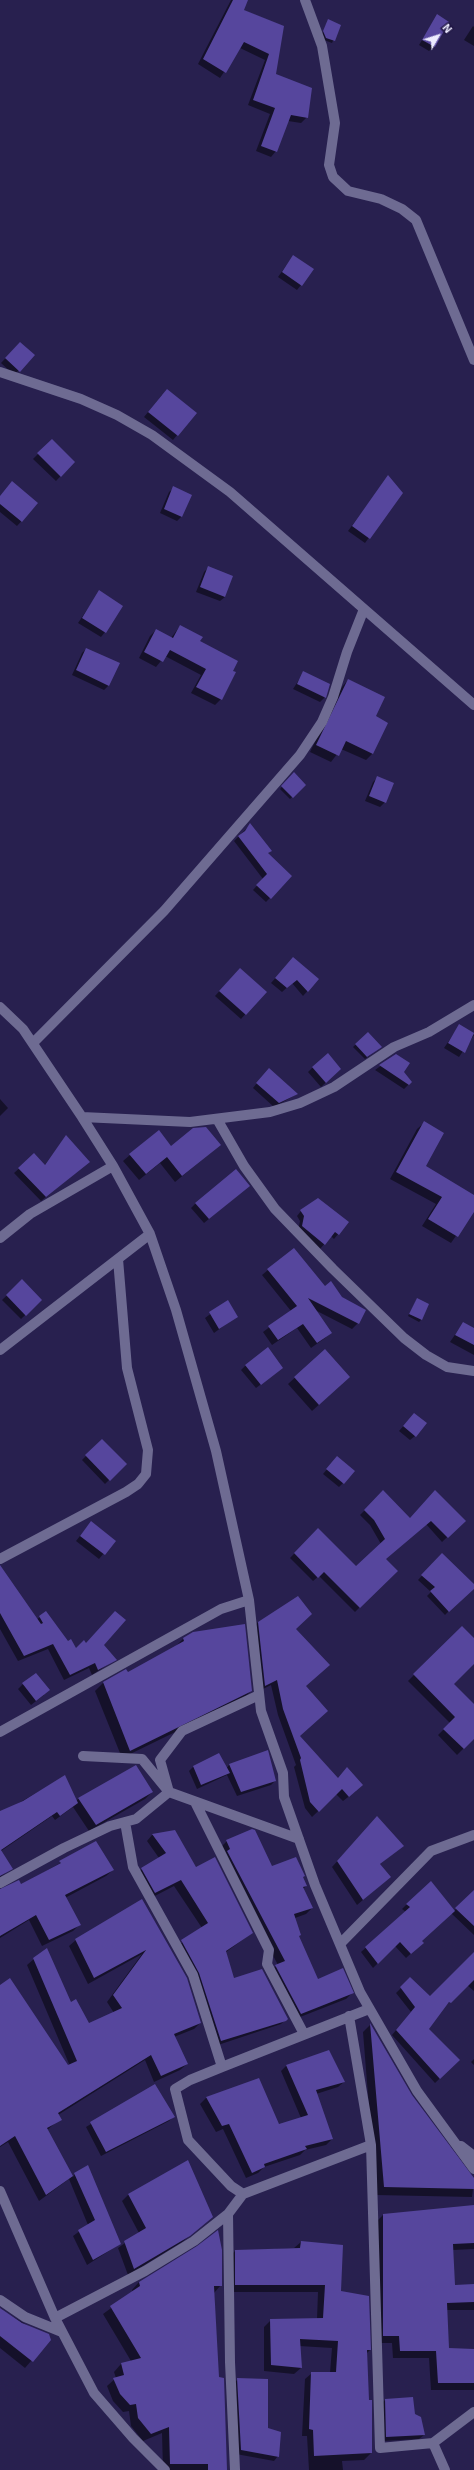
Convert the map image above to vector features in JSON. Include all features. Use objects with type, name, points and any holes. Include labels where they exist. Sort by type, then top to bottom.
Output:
[{"type":"street","points":[[305,0],[322,46],[336,123],[329,164],[333,177],[348,191],[381,199],[402,209],[416,220],[474,360]]},
{"type":"street","points":[[0,372],[81,399],[118,415],[152,435],[230,492],[474,705]]},
{"type":"street","points":[[33,1043],[164,911],[300,755],[322,722],[333,697],[347,652],[364,609]]},
{"type":"street","points":[[82,1117],[190,1122],[270,1112],[300,1103],[334,1087],[394,1047],[429,1032],[474,1005]]},
{"type":"street","points":[[2,1012],[33,1043],[113,1166],[150,1234],[176,1310],[216,1451],[249,1600],[261,1711],[284,1773],[284,1797],[315,1885],[369,2009],[417,2091],[474,2169]]},
{"type":"street","points":[[217,1118],[244,1166],[274,1209],[333,1269],[404,1338],[426,1355],[447,1367],[474,1371]]},
{"type":"street","points":[[0,1238],[30,1214],[113,1166]]},
{"type":"street","points":[[0,1350],[150,1234]]},
{"type":"street","points":[[0,1559],[126,1492],[138,1484],[146,1474],[148,1450],[127,1368],[118,1259]]},
{"type":"street","points":[[0,1732],[215,1612],[249,1600]]},
{"type":"street","points":[[169,1792],[160,1760],[182,1731],[259,1695]]},
{"type":"street","points":[[83,1756],[142,1758],[169,1792],[299,1839]]},
{"type":"street","points":[[0,1883],[64,1848],[110,1826],[136,1819],[169,1792]]},
{"type":"street","points":[[195,1802],[269,1950],[267,1964],[304,2034]]},
{"type":"street","points":[[124,1822],[133,1866],[193,1975],[222,2067]]},
{"type":"street","points":[[340,1944],[430,1851],[474,1835]]},
{"type":"street","points":[[243,2194],[231,2186],[188,2140],[175,2089],[190,2080],[369,2009]]},
{"type":"street","points":[[349,2016],[371,2145],[380,2448],[433,2444],[474,2412]]},
{"type":"street","points":[[450,2137],[474,2156]]},
{"type":"street","points":[[55,2318],[151,2267],[194,2241],[228,2214],[243,2194],[371,2145]]},
{"type":"street","points":[[0,2191],[55,2318],[94,2393],[133,2438],[165,2470]]},
{"type":"street","points":[[228,2214],[230,2362],[235,2470]]},
{"type":"street","points":[[0,2300],[25,2317],[62,2332]]},
{"type":"street","points":[[433,2444],[445,2470]]},
{"type":"building","points":[[233,0],[248,0],[244,10],[284,26],[276,74],[312,88],[308,118],[291,115],[277,152],[261,146],[275,108],[253,100],[269,54],[244,42],[226,73],[203,59]]},
{"type":"building","points":[[437,14],[449,22],[435,47],[422,40]]},
{"type":"building","points":[[328,19],[341,25],[335,41],[326,38],[323,31]]},
{"type":"building","points":[[293,255],[314,269],[302,286],[282,272]]},
{"type":"building","points":[[20,342],[35,355],[20,372],[5,358]]},
{"type":"building","points":[[167,389],[197,413],[178,436],[148,412]]},
{"type":"building","points":[[52,439],[75,462],[61,477],[37,453]]},
{"type":"building","points":[[388,475],[403,493],[370,539],[352,526]]},
{"type":"building","points":[[12,481],[38,503],[22,522],[0,504],[0,496]]},
{"type":"building","points":[[173,486],[192,495],[182,517],[164,509]]},
{"type":"building","points":[[208,566],[233,576],[225,597],[200,587]]},
{"type":"building","points":[[99,590],[123,606],[106,633],[82,618]]},
{"type":"building","points":[[180,625],[203,637],[200,641],[238,661],[233,671],[236,672],[222,700],[196,687],[206,669],[170,650],[163,662],[144,652],[156,629],[173,638]]},
{"type":"building","points":[[86,648],[120,663],[109,686],[76,670]]},
{"type":"building","points":[[303,671],[330,684],[326,698],[297,684]]},
{"type":"building","points":[[348,679],[385,697],[376,716],[388,723],[373,754],[346,741],[339,756],[316,745]]},
{"type":"building","points":[[294,772],[306,785],[293,798],[281,786]]},
{"type":"building","points":[[377,776],[394,783],[386,803],[369,796]]},
{"type":"building","points":[[250,823],[272,851],[268,853],[292,876],[271,899],[256,885],[267,874],[238,836],[245,831]]},
{"type":"building","points":[[293,957],[319,979],[308,992],[297,980],[287,988],[275,978]]},
{"type":"building","points":[[240,968],[267,992],[246,1015],[219,991]]},
{"type":"building","points":[[459,1024],[474,1033],[465,1053],[448,1043]]},
{"type":"building","points":[[368,1032],[382,1047],[367,1057],[355,1044]]},
{"type":"building","points":[[328,1053],[341,1069],[326,1083],[312,1067]]},
{"type":"building","points":[[396,1054],[410,1063],[404,1072],[412,1082],[409,1085],[379,1065]]},
{"type":"building","points":[[269,1068],[298,1094],[279,1103],[256,1083]]},
{"type":"building","points":[[424,1121],[444,1133],[426,1166],[474,1195],[474,1212],[458,1237],[428,1219],[442,1197],[396,1172]]},
{"type":"building","points":[[206,1127],[221,1145],[182,1176],[167,1157],[146,1174],[129,1154],[159,1130],[171,1146],[193,1128]]},
{"type":"building","points":[[66,1135],[90,1162],[46,1197],[18,1168],[34,1153],[45,1165]]},
{"type":"building","points":[[236,1169],[250,1186],[209,1219],[195,1203]]},
{"type":"building","points":[[318,1198],[349,1222],[339,1235],[335,1232],[325,1245],[302,1226],[304,1216],[300,1210]]},
{"type":"building","points":[[294,1248],[325,1286],[331,1281],[342,1297],[366,1310],[359,1324],[308,1298],[332,1333],[317,1343],[303,1324],[278,1340],[268,1326],[297,1306],[267,1269]]},
{"type":"building","points":[[22,1279],[42,1300],[26,1316],[6,1295]]},
{"type":"building","points":[[417,1298],[429,1304],[422,1320],[409,1314]]},
{"type":"building","points":[[228,1300],[238,1317],[219,1329],[209,1312]]},
{"type":"building","points":[[463,1322],[474,1328],[474,1345],[455,1335]]},
{"type":"building","points":[[268,1347],[283,1368],[261,1385],[245,1365]]},
{"type":"building","points":[[325,1349],[350,1377],[319,1405],[294,1377]]},
{"type":"building","points":[[414,1413],[427,1423],[416,1437],[403,1426]]},
{"type":"building","points":[[102,1439],[127,1464],[110,1481],[85,1455]]},
{"type":"building","points":[[337,1456],[355,1471],[344,1484],[326,1469]]},
{"type":"building","points":[[383,1490],[410,1518],[435,1490],[466,1521],[448,1538],[431,1521],[386,1559],[398,1571],[360,1608],[324,1572],[318,1578],[294,1553],[318,1528],[356,1566],[385,1539],[374,1520],[364,1510]]},
{"type":"building","points":[[91,1521],[116,1541],[105,1555],[80,1536]]},
{"type":"building","points":[[442,1553],[474,1584],[474,1589],[449,1612],[430,1591],[435,1587],[421,1575]]},
{"type":"building","points":[[0,1565],[41,1624],[43,1623],[39,1616],[46,1611],[68,1641],[71,1639],[76,1648],[84,1640],[86,1643],[115,1611],[126,1620],[104,1645],[117,1660],[98,1670],[95,1663],[70,1675],[53,1644],[24,1656],[0,1613]]},
{"type":"building","points":[[298,1596],[312,1614],[296,1629],[330,1665],[306,1686],[328,1711],[300,1736],[338,1778],[347,1767],[363,1785],[349,1797],[342,1789],[319,1812],[310,1802],[300,1760],[301,1758],[283,1709],[277,1680],[265,1686],[258,1622]]},
{"type":"building","points":[[245,1624],[252,1691],[130,1751],[103,1682],[126,1669],[128,1672],[184,1641],[183,1638],[193,1632]]},
{"type":"building","points":[[462,1626],[474,1638],[474,1664],[454,1684],[474,1704],[474,1739],[464,1749],[443,1729],[455,1717],[413,1674]]},
{"type":"building","points":[[36,1673],[50,1690],[36,1701],[22,1683]]},
{"type":"building","points":[[268,1750],[276,1781],[241,1792],[229,1764]]},
{"type":"building","points":[[219,1753],[230,1773],[201,1785],[193,1766]]},
{"type":"building","points":[[136,1765],[153,1792],[96,1825],[78,1798]]},
{"type":"building","points":[[65,1775],[78,1803],[60,1816],[57,1812],[1,1850],[13,1869],[0,1876],[0,1811],[23,1801]]},
{"type":"building","points":[[377,1816],[404,1846],[380,1864],[391,1877],[363,1900],[337,1861]]},
{"type":"building","points":[[252,1829],[255,1830],[272,1866],[296,1857],[305,1876],[303,1877],[307,1886],[303,1887],[313,1908],[294,1914],[301,1935],[299,1936],[318,1979],[343,1968],[354,1993],[301,2014],[275,1965],[285,1961],[227,1851],[230,1849],[226,1840]]},
{"type":"building","points":[[175,1830],[196,1867],[215,1857],[253,1933],[226,1951],[234,1978],[262,1969],[288,2019],[286,2021],[221,2041],[199,1973],[181,1940],[208,1923],[181,1880],[155,1893],[141,1868],[166,1853],[152,1834]]},
{"type":"building","points":[[96,1841],[114,1870],[65,1895],[81,1925],[49,1940],[36,1915],[0,1936],[0,1889],[19,1880],[21,1884],[61,1863],[59,1861]]},
{"type":"building","points":[[431,1881],[455,1911],[422,1941],[424,1943],[411,1954],[400,1942],[378,1964],[365,1947],[410,1907],[406,1904]]},
{"type":"building","points":[[474,1890],[474,1926],[455,1908]]},
{"type":"building","points":[[142,1899],[187,1978],[201,2023],[174,2034],[188,2064],[161,2076],[151,2055],[58,2113],[62,2120],[47,2128],[73,2176],[46,2195],[15,2136],[0,2146],[0,1985],[10,1978],[68,2065],[77,2061],[33,1958],[47,1948],[71,2002],[76,1999],[89,2023],[122,2008],[113,1995],[146,1950],[94,1978],[75,1939]]},
{"type":"building","points":[[474,1952],[474,1980],[451,2003],[449,2002],[429,2029],[460,2060],[440,2079],[396,2030],[415,2007],[400,1987],[410,1977],[430,1996]]},
{"type":"building","points":[[370,2023],[412,2095],[474,2178],[474,2189],[384,2187]]},
{"type":"building","points":[[329,2050],[345,2082],[316,2090],[333,2139],[305,2146],[307,2149],[264,2164],[265,2167],[252,2173],[229,2124],[222,2126],[206,2097],[259,2078],[279,2124],[308,2115],[286,2065]]},
{"type":"building","points":[[155,2084],[175,2117],[106,2152],[90,2122]]},
{"type":"building","points":[[188,2160],[213,2217],[190,2236],[134,2269],[124,2241],[146,2228],[128,2194]]},
{"type":"building","points":[[88,2165],[121,2244],[93,2260],[78,2230],[95,2220],[74,2173]]},
{"type":"building","points":[[474,2205],[474,2243],[453,2244],[455,2285],[474,2284],[474,2302],[447,2303],[449,2348],[474,2349],[474,2383],[438,2383],[436,2351],[400,2351],[399,2336],[383,2336],[383,2214]]},
{"type":"building","points":[[218,2230],[222,2250],[222,2286],[214,2286],[219,2377],[224,2378],[227,2470],[208,2470],[208,2464],[170,2464],[169,2427],[151,2434],[138,2418],[136,2404],[130,2405],[120,2394],[113,2378],[124,2375],[121,2363],[141,2358],[110,2306],[140,2286],[139,2282],[197,2246]]},
{"type":"building","points":[[301,2241],[343,2245],[341,2291],[369,2296],[371,2350],[367,2350],[369,2400],[372,2400],[372,2453],[314,2456],[313,2430],[309,2429],[311,2372],[336,2372],[338,2341],[300,2339],[302,2368],[271,2365],[270,2319],[323,2318],[325,2285],[235,2285],[235,2250],[300,2248]]},
{"type":"building","points":[[0,2308],[22,2323],[49,2334],[51,2340],[33,2362],[0,2336]]},
{"type":"building","points":[[237,2378],[268,2379],[268,2428],[281,2432],[279,2457],[241,2450]]},
{"type":"building","points":[[413,2397],[415,2414],[421,2417],[425,2435],[386,2437],[385,2399]]}]
